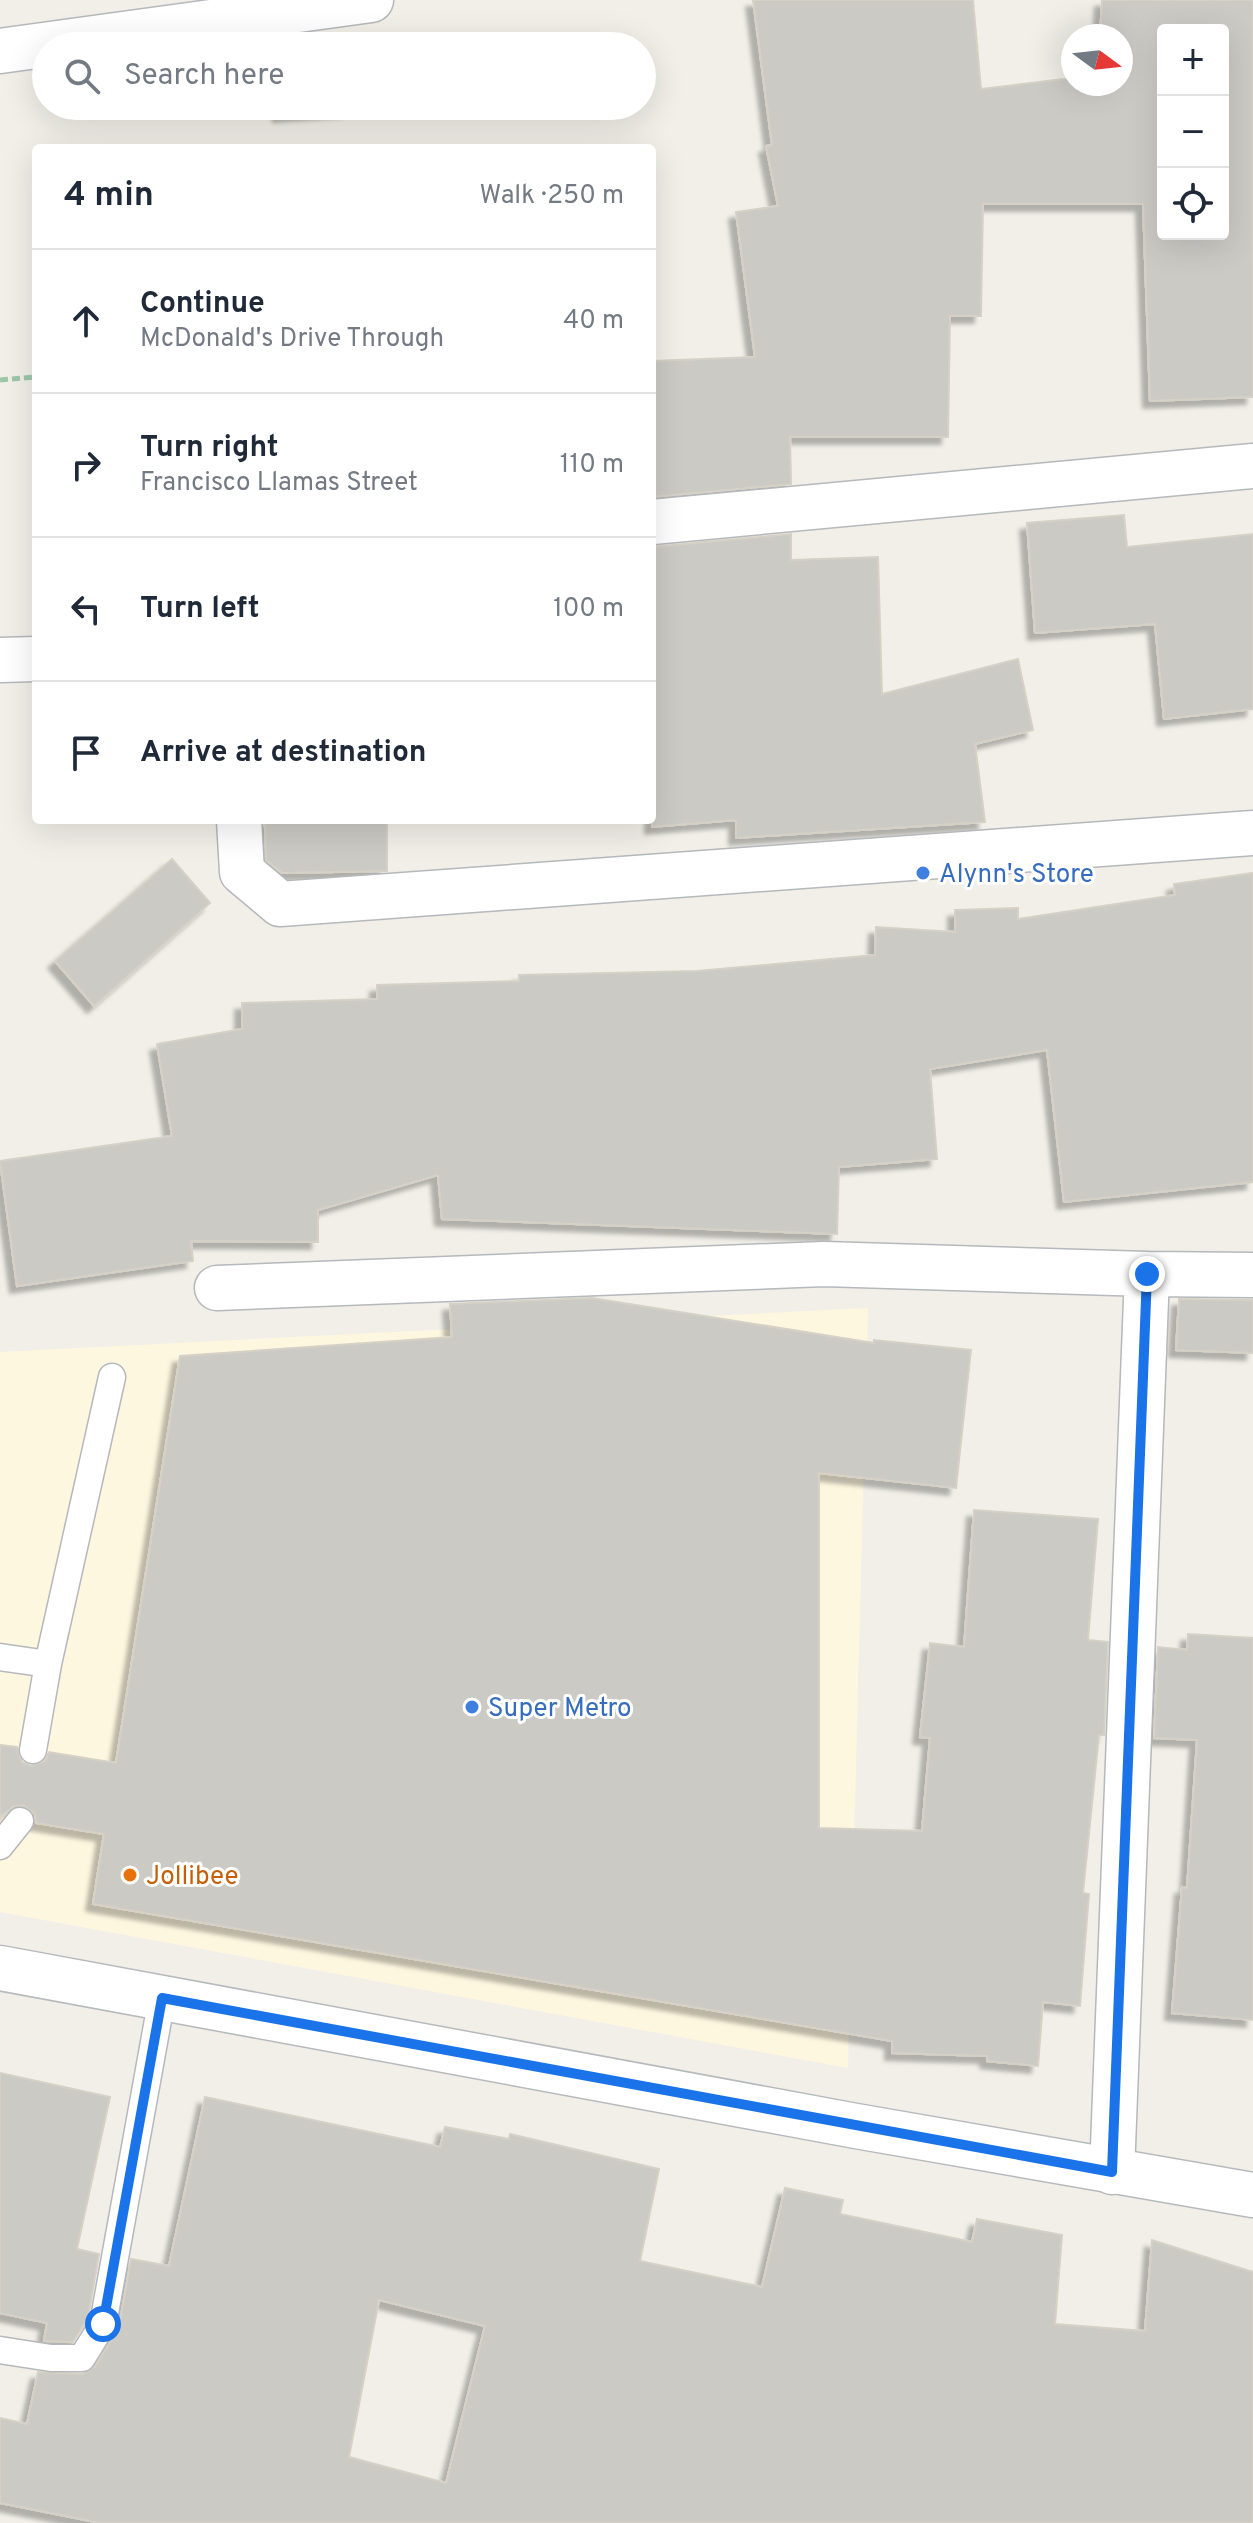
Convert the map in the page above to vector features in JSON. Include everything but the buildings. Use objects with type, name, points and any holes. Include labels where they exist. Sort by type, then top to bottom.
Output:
[{"type":"street","points":[[138,32],[371,0]]},
{"type":"street","points":[[0,51],[32,47]]},
{"type":"street","points":[[656,522],[1253,466]]},
{"type":"street","points":[[0,660],[32,659]]},
{"type":"street","points":[[239,824],[242,872],[280,904],[1253,833]]},
{"type":"street","points":[[217,1288],[824,1264],[1253,1275]]},
{"type":"street","points":[[1112,2172],[1147,1274]]},
{"type":"street","points":[[0,1968],[1112,2172],[1253,2195]]},
{"type":"lane","points":[[33,1750],[48,1664],[112,1377]]},
{"type":"lane","points":[[0,1657],[48,1664]]},
{"type":"lane","points":[[0,1846],[20,1821]]},
{"type":"lane","points":[[0,2350],[51,2358],[82,2358],[103,2324],[162,1998]]},
{"type":"path","points":[[0,380],[32,377]]},
{"type":"shaded area","name":"Super Metro","points":[[868,1308],[848,2068],[0,1912],[0,1352]]},
{"type":"place","name":"Alynn's Store","points":[[923,873]]},
{"type":"place","name":"Super Metro","points":[[472,1707]]},
{"type":"place","name":"Jollibee","points":[[130,1875]]},
{"type":"route","points":[[103,2324],[162,1998],[1112,2172],[1147,1274]]}]
